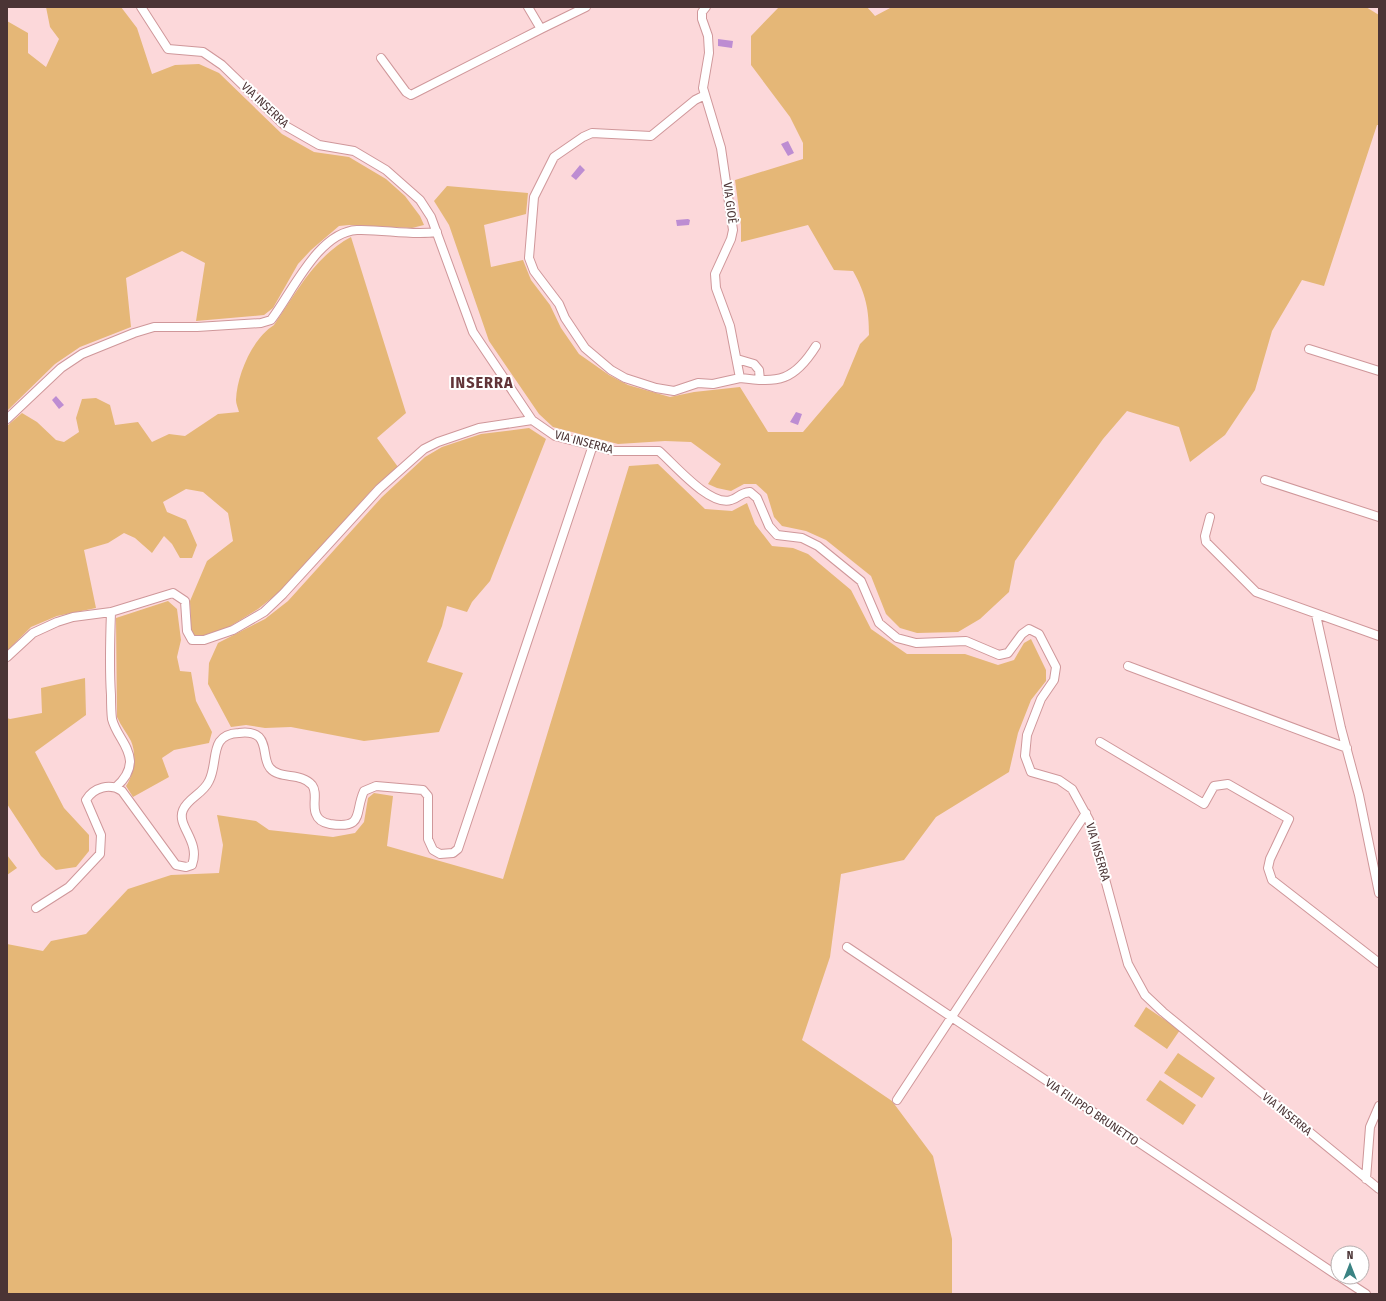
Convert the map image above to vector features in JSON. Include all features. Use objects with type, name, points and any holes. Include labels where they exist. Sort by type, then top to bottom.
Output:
[{"type":"street","name":"VIA INSERRA","points":[[141,7],[168,49],[204,52],[222,65],[284,125],[319,145],[354,150],[396,178],[420,200],[431,217],[474,332],[532,420],[555,436],[614,451],[659,451],[700,489],[718,500],[731,500],[742,493],[750,492],[757,498],[769,526],[777,535],[802,538],[818,546],[861,581],[878,623],[897,638],[916,643],[966,641],[999,655],[1008,653],[1022,634],[1029,629],[1039,634],[1056,667],[1054,680],[1041,699],[1027,735],[1025,756],[1031,772],[1059,780],[1072,789],[1086,813],[1128,964],[1145,995],[1379,1189]]},
{"type":"street","points":[[528,7],[541,29]]},
{"type":"street","points":[[381,58],[406,92],[411,95],[586,7]]},
{"type":"street","name":"VIA GIOÈ","points":[[705,7],[702,12],[702,19],[708,36],[709,53],[704,88],[721,148],[733,230],[731,239],[715,274],[716,288],[730,326],[740,378]]},
{"type":"street","points":[[705,95],[695,100],[651,136],[592,133],[583,137],[554,157],[534,198],[529,258],[534,271],[559,304],[565,318],[585,348],[611,370],[625,378],[656,388],[674,391],[698,383],[713,384],[740,378],[782,380],[794,373],[808,358],[816,346]]},
{"type":"street","points":[[7,419],[61,368],[82,354],[134,333],[154,326],[197,327],[261,323],[271,320],[304,269],[315,256],[347,231],[359,230],[415,234],[437,232]]},
{"type":"street","points":[[1309,349],[1379,371]]},
{"type":"street","points":[[737,359],[754,364],[759,370],[760,380]]},
{"type":"street","points":[[7,657],[33,633],[57,622],[73,616],[111,612],[173,593],[185,602],[187,631],[192,640],[204,640],[233,630],[264,612],[283,594],[379,489],[424,449],[438,442],[479,428],[532,420]]},
{"type":"street","points":[[36,908],[69,887],[100,854],[101,835],[86,800],[89,795],[101,787],[116,787],[122,791],[176,865],[186,867],[192,865],[195,852],[194,845],[182,822],[182,812],[186,804],[204,790],[210,781],[217,746],[220,740],[224,736],[234,733],[246,732],[254,734],[260,738],[270,768],[277,773],[302,778],[312,786],[314,790],[315,813],[319,819],[326,823],[345,826],[352,823],[359,813],[364,791],[369,788],[376,786],[423,790],[428,796],[428,840],[430,845],[440,854],[453,853],[458,849],[593,445]]},
{"type":"street","points":[[1265,480],[1379,517]]},
{"type":"street","points":[[1210,517],[1205,536],[1206,542],[1256,592],[1379,636]]},
{"type":"street","points":[[111,612],[110,674],[112,718],[116,731],[128,749],[130,762],[124,780],[116,787]]},
{"type":"street","points":[[1316,614],[1347,748],[1360,795],[1379,893]]},
{"type":"street","points":[[1128,666],[1347,748]]},
{"type":"street","points":[[1100,742],[1204,804],[1214,786],[1228,784],[1289,819],[1270,859],[1268,868],[1272,880],[1379,963]]},
{"type":"street","points":[[897,1100],[1086,813]]},
{"type":"street","name":"VIA FILIPPO BRUNETTO","points":[[846,947],[1330,1270]]},
{"type":"street","points":[[1366,1179],[1370,1127],[1379,1106]]},
{"type":"street","name":"VIA FILIPPO BRUNETTO","points":[[1352,1285],[1366,1294]]},
{"type":"shaded area","points":[[46,7],[121,7],[137,28],[152,74],[175,65],[199,64],[219,73],[282,134],[314,152],[349,157],[386,179],[405,196],[420,216],[424,225],[412,228],[349,225],[339,226],[311,250],[298,264],[273,308],[264,315],[196,321],[205,263],[182,251],[126,278],[131,327],[80,347],[55,364],[7,411],[7,21],[28,33],[28,53],[46,67],[59,39],[50,27]]},
{"type":"shaded area","points":[[779,7],[867,7],[875,16],[892,7],[1366,7],[1379,15],[1379,125],[1377,125],[1324,286],[1302,280],[1272,331],[1255,390],[1225,435],[1190,462],[1179,427],[1127,411],[1103,439],[1015,561],[1009,592],[980,619],[958,632],[917,633],[900,628],[886,614],[871,576],[826,540],[806,531],[782,526],[774,517],[767,494],[756,484],[744,484],[731,491],[717,488],[708,484],[721,464],[691,442],[665,441],[618,444],[553,427],[539,414],[489,341],[449,225],[434,201],[447,186],[528,193],[526,214],[484,225],[491,267],[523,260],[531,280],[550,305],[561,328],[579,354],[609,375],[628,385],[670,397],[694,392],[740,387],[768,432],[803,432],[843,385],[860,344],[869,335],[869,326],[864,295],[853,271],[834,270],[808,225],[741,242],[741,225],[735,180],[803,159],[803,143],[790,117],[751,65],[751,36]]},
{"type":"shaded area","points":[[718,39],[733,41],[732,48],[718,46]]},
{"type":"shaded area","points":[[788,141],[794,153],[788,156],[781,144]]},
{"type":"shaded area","points":[[580,165],[585,170],[576,180],[571,176]]},
{"type":"shaded area","points":[[676,220],[690,220],[689,225],[677,226]]},
{"type":"shaded area","points":[[351,237],[406,413],[377,438],[398,467],[370,492],[282,590],[258,609],[229,627],[202,636],[194,636],[191,632],[190,601],[207,561],[233,541],[228,513],[203,492],[186,489],[163,502],[167,512],[186,520],[197,545],[192,558],[180,558],[172,544],[164,536],[152,553],[135,538],[124,533],[108,543],[84,550],[96,608],[57,616],[31,627],[7,651],[7,426],[22,413],[37,422],[56,440],[64,442],[79,432],[76,418],[82,399],[96,398],[110,405],[115,425],[138,422],[152,442],[169,434],[185,436],[218,414],[239,412],[236,402],[239,380],[247,358],[253,348],[266,331],[274,325],[307,276],[327,254]]},
{"type":"shaded area","points":[[56,396],[64,405],[59,409],[52,400]]},
{"type":"shaded area","points":[[796,412],[802,414],[798,425],[790,422]]},
{"type":"shaded area","points":[[529,428],[546,439],[490,581],[472,602],[467,612],[447,606],[442,626],[427,662],[463,673],[439,732],[364,741],[291,727],[265,728],[246,725],[231,727],[208,684],[209,663],[218,643],[265,619],[288,601],[382,497],[425,457],[442,447],[481,434]]},
{"type":"shaded area","points":[[658,464],[705,509],[732,511],[747,503],[755,524],[772,546],[793,548],[808,554],[851,590],[871,629],[907,654],[965,654],[998,665],[1014,660],[1024,643],[1031,639],[1046,670],[1046,681],[1031,700],[1018,733],[1009,772],[936,817],[904,860],[841,874],[830,957],[802,1040],[892,1101],[933,1156],[952,1239],[952,1294],[7,1294],[7,944],[43,951],[51,941],[86,934],[128,889],[171,875],[219,873],[223,845],[217,815],[256,821],[269,830],[333,837],[355,833],[364,822],[368,798],[374,793],[393,796],[387,846],[503,879],[629,466]]},
{"type":"shaded area","points":[[168,601],[177,609],[181,640],[177,657],[180,671],[191,672],[196,701],[212,732],[209,743],[174,750],[162,758],[169,777],[133,797],[126,786],[133,770],[133,746],[117,717],[116,618]]},
{"type":"shaded area","points":[[85,678],[86,715],[35,752],[64,808],[89,835],[89,851],[76,867],[56,870],[41,856],[7,804],[7,718],[10,719],[42,713],[41,688]]},
{"type":"shaded area","points":[[7,855],[17,868],[7,875]]},
{"type":"shaded area","points":[[1146,1007],[1180,1030],[1167,1049],[1134,1026]]},
{"type":"shaded area","points":[[1178,1053],[1215,1078],[1202,1098],[1164,1073]]},
{"type":"shaded area","points":[[1160,1080],[1196,1105],[1183,1125],[1146,1100]]},
{"type":"district","name":"INSERRA","points":[[482,382]]}]
